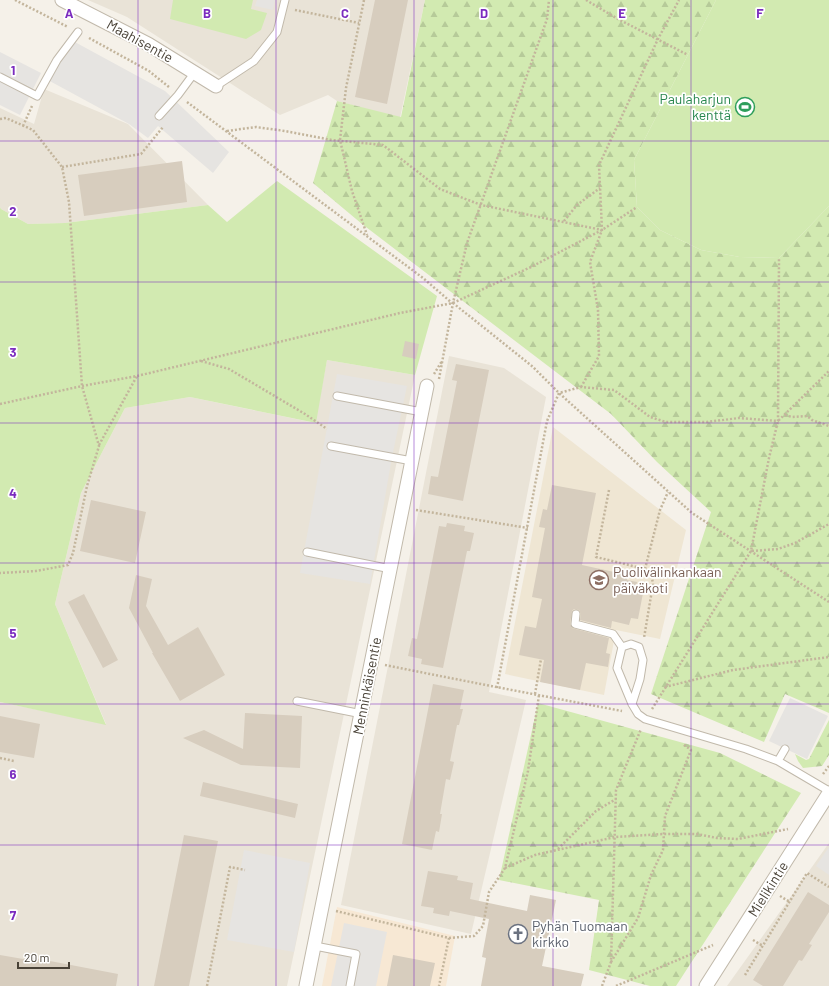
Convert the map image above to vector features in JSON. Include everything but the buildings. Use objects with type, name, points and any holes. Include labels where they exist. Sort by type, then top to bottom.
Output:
[{"type":"street","name":"Maahisentie","points":[[62,0],[148,44],[216,86]]},
{"type":"street","name":"Menninkäisentie","points":[[306,986],[428,386]]},
{"type":"street","name":"Mielikintie","points":[[706,986],[829,792]]},
{"type":"lane","points":[[216,86],[254,61],[277,32],[284,0]]},
{"type":"lane","points":[[0,77],[37,96],[57,60],[78,32]]},
{"type":"lane","points":[[159,116],[178,95],[195,72]]},
{"type":"lane","points":[[337,396],[422,412]]},
{"type":"lane","points":[[331,446],[412,461]]},
{"type":"lane","points":[[307,552],[391,569]]},
{"type":"lane","points":[[576,614],[575,624],[613,634],[622,647],[618,668],[632,704],[638,714],[645,719],[746,749],[778,761],[829,792]]},
{"type":"lane","points":[[622,647],[631,644],[639,647],[643,660],[640,679],[632,704]]},
{"type":"lane","points":[[297,701],[362,714]]},
{"type":"lane","points":[[778,761],[785,749]]},
{"type":"lane","points":[[315,946],[356,954],[350,986]]},
{"type":"path","points":[[15,0],[78,32],[149,71],[178,95],[423,278],[453,303]]},
{"type":"path","points":[[364,0],[346,88],[340,140],[352,191],[368,237]]},
{"type":"path","points":[[443,359],[453,303],[468,243],[546,19],[549,0]]},
{"type":"path","points":[[586,0],[618,19],[688,55]]},
{"type":"path","points":[[581,387],[599,356],[598,310],[590,262],[602,230],[599,165],[678,0]]},
{"type":"path","points":[[283,8],[359,23]]},
{"type":"path","points":[[23,126],[37,96]]},
{"type":"path","points":[[0,119],[6,118],[33,130],[62,167],[69,202],[82,386],[99,446]]},
{"type":"path","points":[[62,167],[141,154],[165,125]]},
{"type":"path","points":[[227,131],[256,127],[383,145],[440,189],[481,205],[602,230]]},
{"type":"path","points":[[564,221],[577,205],[600,188]]},
{"type":"path","points":[[453,303],[531,267],[602,230],[637,207]]},
{"type":"path","points":[[611,962],[616,790],[645,719],[751,551],[769,458],[778,421],[779,258]]},
{"type":"path","points":[[201,361],[229,368],[327,429]]},
{"type":"path","points":[[497,688],[547,421],[559,393],[581,387],[614,390],[650,418],[666,422],[707,422],[739,418],[778,421],[829,371]]},
{"type":"path","points":[[0,574],[36,572],[68,565],[73,553],[87,486],[99,446],[137,376]]},
{"type":"path","points":[[784,415],[792,417],[807,416],[812,420],[829,426]]},
{"type":"path","points":[[609,490],[596,557],[644,569],[649,572],[652,577],[653,584],[645,636],[639,647]]},
{"type":"path","points":[[644,569],[660,510],[668,492]]},
{"type":"path","points":[[414,510],[528,528]]},
{"type":"path","points":[[751,551],[778,549],[795,543],[829,524]]},
{"type":"path","points":[[665,687],[732,670],[829,657]]},
{"type":"path","points":[[534,694],[541,659]]},
{"type":"path","points":[[372,662],[497,688],[638,714]]},
{"type":"path","points":[[323,908],[449,938],[474,936],[483,926],[489,892],[505,868],[528,771],[539,695]]},
{"type":"path","points":[[602,986],[611,962],[638,918],[651,875],[664,850],[665,816],[691,750],[678,740]]},
{"type":"path","points":[[0,758],[14,761]]},
{"type":"path","points":[[558,850],[596,811],[616,799]]},
{"type":"path","points":[[505,868],[535,854],[615,837],[664,834],[697,834],[718,838],[738,839],[788,829]]},
{"type":"path","points":[[207,986],[230,867],[245,870]]},
{"type":"path","points":[[745,975],[807,873],[829,887]]},
{"type":"path","points":[[780,896],[790,902]]},
{"type":"path","points":[[439,986],[449,938]]},
{"type":"path","points":[[752,940],[763,946]]},
{"type":"path","points":[[616,986],[716,944]]},
{"type":"shaded area","points":[[88,0],[425,0],[400,118],[337,101],[328,95],[280,115],[127,17]]},
{"type":"shaded area","points":[[257,0],[275,0],[273,10],[255,6]]},
{"type":"shaded area","points":[[73,41],[165,91],[229,152],[213,173],[158,126],[148,138],[129,124],[46,79]]},
{"type":"shaded area","points":[[0,52],[41,73],[20,115],[0,105]]},
{"type":"shaded area","points":[[44,89],[128,124],[208,205],[65,223],[28,224],[1,209],[0,108],[34,124]]},
{"type":"shaded area","points":[[449,356],[504,368],[546,397],[489,692],[526,700],[471,934],[341,905]]},
{"type":"shaded area","points":[[327,360],[415,375],[287,986],[0,986],[0,702],[106,724],[55,604],[81,493],[125,408],[190,397],[315,423]]},
{"type":"shaded area","points":[[337,374],[407,386],[392,457],[370,584],[300,573]]},
{"type":"shaded area","name":"Puolivälinkankaan päiväkoti","points":[[553,427],[686,530],[660,639],[616,630],[604,695],[505,674]]},
{"type":"shaded area","points":[[790,698],[828,716],[807,759],[769,741]]},
{"type":"shaded area","points":[[829,843],[829,986],[727,986]]},
{"type":"shaded area","points":[[829,847],[829,875],[816,866]]},
{"type":"shaded area","points":[[244,850],[310,863],[294,952],[227,940]]},
{"type":"shaded area","points":[[337,907],[455,936],[446,986],[322,986]]},
{"type":"shaded area","points":[[344,923],[387,932],[376,986],[331,986]]},
{"type":"green space","points":[[173,0],[253,0],[251,9],[267,13],[261,30],[246,39],[170,19]]},
{"type":"green space","points":[[425,0],[716,0],[634,160],[637,207],[660,230],[701,250],[740,257],[779,258],[829,206],[829,713],[785,694],[764,742],[651,694],[711,512],[657,462],[611,414],[362,224],[313,183],[337,101],[401,117]]},
{"type":"green space","name":"Paulaharjun kenttä","points":[[716,0],[829,0],[829,206],[779,258],[740,257],[701,250],[660,230],[637,207],[634,160]]},
{"type":"green space","points":[[277,181],[437,296],[415,375],[327,360],[316,423],[190,397],[125,408],[81,493],[55,604],[106,725],[0,702],[0,207],[28,224],[65,223],[208,205],[227,222]]},
{"type":"green space","points":[[538,703],[720,753],[801,793],[676,986],[650,986],[589,970],[599,900],[499,880]]},
{"type":"green space","points":[[829,720],[829,755],[822,766],[803,768],[795,754],[806,760],[809,759]]},
{"type":"place","name":"Paulaharjun kenttä","points":[[745,107]]},
{"type":"place","name":"Puolivälinkankaan päiväkoti","points":[[599,580]]},
{"type":"place","name":"Pyhän Tuomaan kirkko","points":[[518,934]]}]
